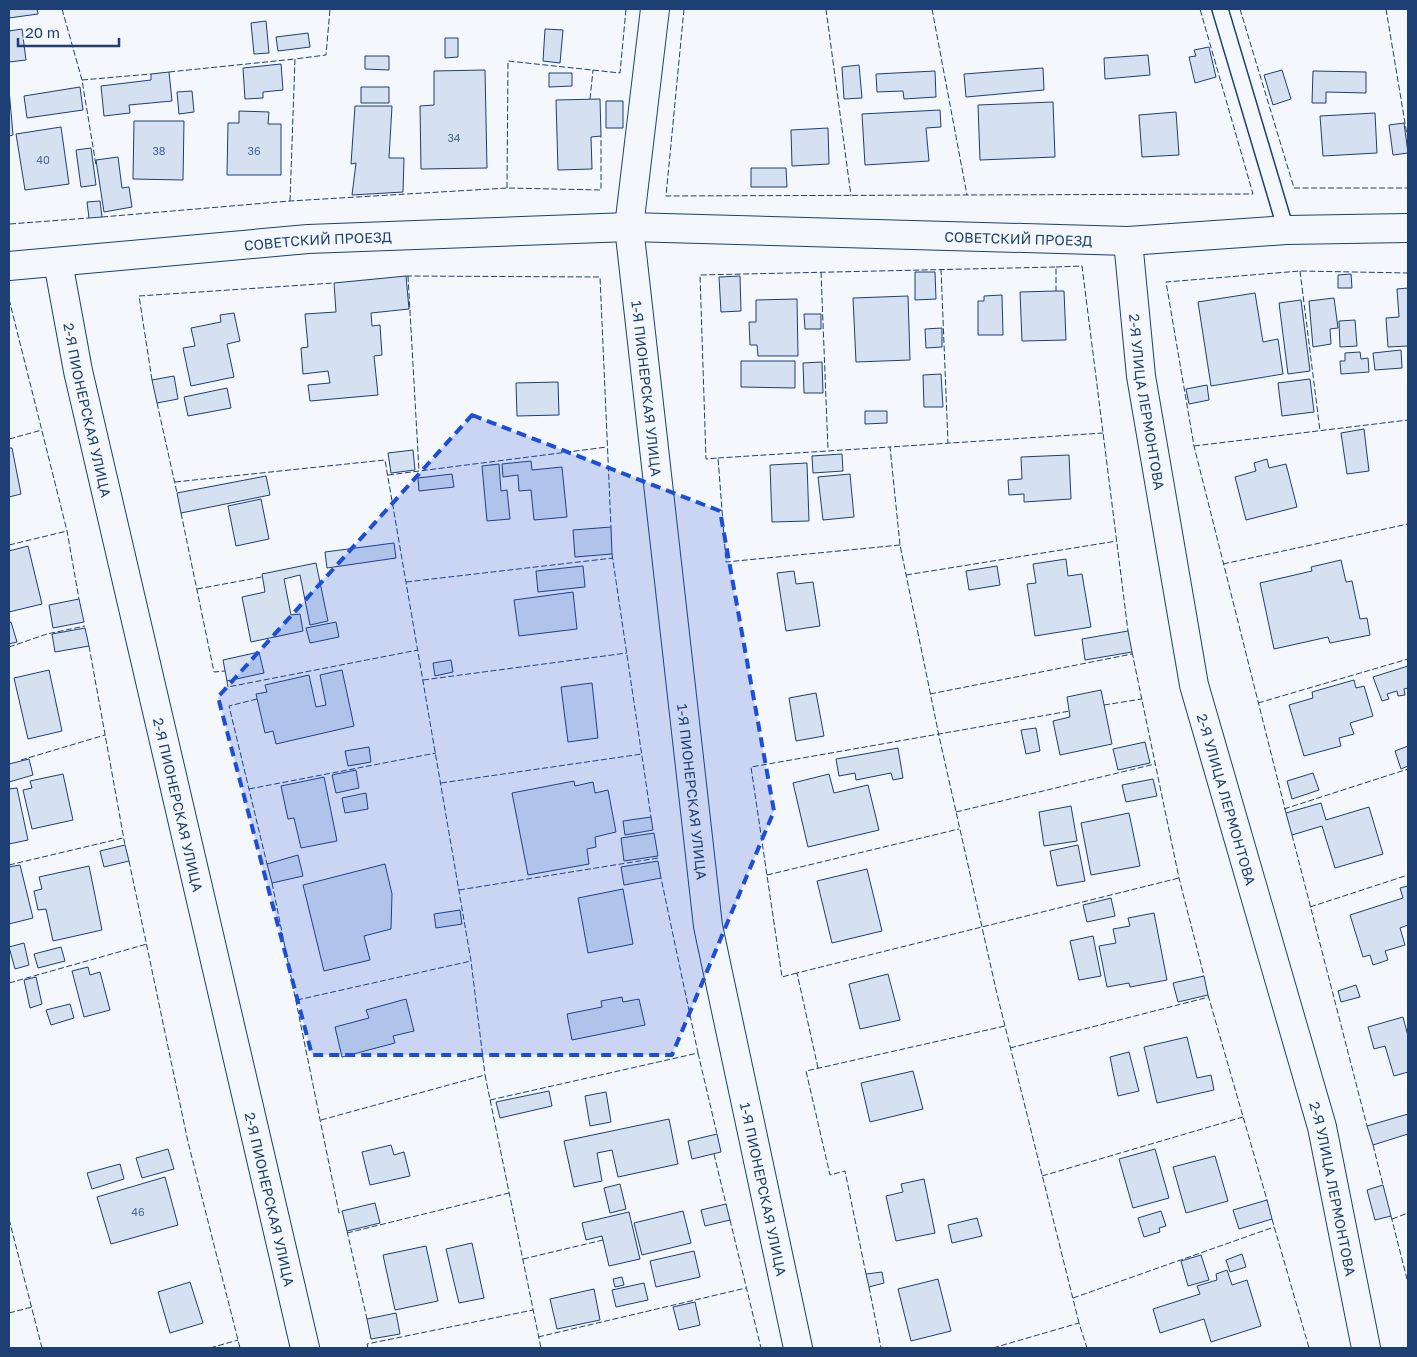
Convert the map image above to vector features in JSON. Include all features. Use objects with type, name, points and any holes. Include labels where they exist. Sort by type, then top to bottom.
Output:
[{"type":"street","points":[[629,227],[655,9]]},
{"type":"street","name":"СОВЕТСКИЙ ПРОЕЗД","points":[[9,266],[308,239],[629,227],[1128,241],[1286,230],[1408,228]]},
{"type":"street","name":"1-Я ПИОНЕРСКАЯ УЛИЦА","points":[[629,227],[708,926],[798,1348]]},
{"type":"street","name":"2-Я УЛИЦА ЛЕРМОНТОВА","points":[[1128,241],[1141,376],[1194,685],[1322,1128],[1366,1348]]},
{"type":"street","name":"2-Я ПИОНЕРСКАЯ УЛИЦА","points":[[58,262],[78,370],[304,1348]]},
{"type":"lane","points":[[1220,9],[1286,230]]},
{"type":"highlighted area","points":[[472,415],[720,511],[774,811],[672,1055],[312,1055],[218,697]]},
{"type":"building","points":[[9,9],[37,9],[38,14],[9,18]]},
{"type":"building","points":[[266,21],[269,53],[254,54],[251,23]]},
{"type":"building","points":[[22,29],[26,60],[9,62],[9,31]]},
{"type":"building","points":[[545,29],[563,30],[560,63],[543,61]]},
{"type":"building","points":[[308,33],[310,47],[278,51],[276,37]]},
{"type":"building","points":[[445,38],[458,38],[458,57],[445,58]]},
{"type":"building","points":[[1209,47],[1216,77],[1195,83],[1189,57],[1196,56],[1194,50]]},
{"type":"building","points":[[1148,55],[1150,75],[1105,79],[1104,58]]},
{"type":"building","points":[[365,56],[389,56],[389,70],[365,69]]},
{"type":"building","points":[[281,64],[283,90],[263,92],[263,98],[245,99],[243,68]]},
{"type":"building","points":[[859,65],[862,98],[844,99],[842,67]]},
{"type":"building","points":[[1043,68],[1044,90],[966,97],[964,74]]},
{"type":"building","points":[[485,70],[487,168],[421,169],[420,106],[434,105],[434,71]]},
{"type":"building","points":[[1282,70],[1291,99],[1273,105],[1264,75]]},
{"type":"building","points":[[935,71],[936,97],[904,99],[903,91],[877,92],[876,74]]},
{"type":"building","points":[[1313,71],[1366,72],[1366,93],[1326,92],[1326,103],[1312,103]]},
{"type":"building","points":[[169,72],[172,101],[129,105],[130,113],[104,116],[101,86],[151,80],[151,74]]},
{"type":"building","points":[[549,73],[572,73],[572,86],[549,87]]},
{"type":"building","points":[[80,87],[83,110],[27,118],[24,96]]},
{"type":"building","points":[[361,87],[389,87],[389,103],[361,103]]},
{"type":"building","points":[[9,89],[13,135],[9,136]]},
{"type":"building","points":[[192,91],[194,112],[179,114],[177,92]]},
{"type":"building","points":[[600,99],[601,136],[591,137],[592,169],[558,170],[556,100]]},
{"type":"building","points":[[606,101],[623,101],[623,128],[606,128]]},
{"type":"building","points":[[1053,102],[1055,157],[980,160],[978,105]]},
{"type":"building","points":[[355,106],[392,106],[389,158],[404,158],[403,192],[352,195],[356,163],[351,164]]},
{"type":"building","points":[[940,110],[941,127],[926,128],[929,161],[865,165],[862,114]]},
{"type":"building","points":[[239,111],[269,112],[268,124],[281,124],[281,175],[227,175],[228,123],[239,123]]},
{"type":"building","points":[[1176,112],[1179,155],[1142,157],[1139,115]]},
{"type":"building","points":[[1375,113],[1377,153],[1323,156],[1320,116]]},
{"type":"building","points":[[134,121],[184,121],[183,180],[133,179]]},
{"type":"building","points":[[1404,123],[1408,153],[1393,155],[1389,125]]},
{"type":"building","points":[[61,127],[69,184],[25,190],[16,134]]},
{"type":"building","points":[[828,128],[829,164],[792,166],[791,130]]},
{"type":"building","points":[[91,148],[96,185],[81,187],[76,150]]},
{"type":"building","points":[[118,157],[122,188],[129,187],[132,207],[104,212],[96,160]]},
{"type":"building","points":[[751,168],[786,168],[787,187],[751,187]]},
{"type":"building","points":[[100,201],[102,217],[89,218],[87,202]]},
{"type":"building","points":[[915,272],[935,272],[936,299],[915,300]]},
{"type":"building","points":[[1351,274],[1352,288],[1338,288],[1338,275]]},
{"type":"building","points":[[406,276],[409,309],[371,313],[372,326],[380,325],[382,355],[374,356],[378,395],[310,401],[308,385],[330,383],[328,371],[303,374],[301,348],[308,347],[305,314],[336,312],[334,283]]},
{"type":"building","points":[[740,276],[741,311],[721,312],[719,277]]},
{"type":"building","points":[[1408,288],[1408,346],[1388,347],[1386,318],[1399,317],[1397,289]]},
{"type":"building","points":[[1064,291],[1066,340],[1022,341],[1020,292]]},
{"type":"building","points":[[1255,293],[1263,342],[1278,339],[1283,374],[1211,386],[1198,302]]},
{"type":"building","points":[[1002,295],[1003,335],[978,335],[978,301],[984,301],[984,296]]},
{"type":"building","points":[[908,296],[910,360],[856,362],[853,298]]},
{"type":"building","points":[[1334,298],[1338,328],[1330,329],[1331,344],[1313,347],[1309,301]]},
{"type":"building","points":[[797,299],[798,356],[758,356],[757,345],[750,345],[749,322],[756,322],[756,300]]},
{"type":"building","points":[[1301,300],[1310,371],[1288,374],[1279,303]]},
{"type":"building","points":[[234,313],[240,341],[227,344],[234,377],[191,386],[183,348],[195,346],[191,328],[221,322],[220,315]]},
{"type":"building","points":[[804,314],[821,314],[821,329],[805,329]]},
{"type":"building","points":[[1355,320],[1357,346],[1340,347],[1339,321]]},
{"type":"building","points":[[942,328],[942,347],[926,348],[925,329]]},
{"type":"building","points":[[1401,350],[1402,368],[1375,370],[1373,353]]},
{"type":"building","points":[[1360,352],[1361,359],[1368,358],[1369,372],[1341,374],[1340,361],[1345,361],[1345,353]]},
{"type":"building","points":[[741,361],[795,361],[795,388],[741,387]]},
{"type":"building","points":[[822,362],[823,393],[804,393],[803,363]]},
{"type":"building","points":[[941,374],[943,407],[924,407],[923,375]]},
{"type":"building","points":[[174,376],[178,399],[157,403],[152,380]]},
{"type":"building","points":[[1310,379],[1314,412],[1282,416],[1278,383]]},
{"type":"building","points":[[558,382],[559,415],[517,416],[516,383]]},
{"type":"building","points":[[1207,385],[1209,400],[1189,404],[1186,389]]},
{"type":"building","points":[[227,388],[231,408],[188,416],[184,397]]},
{"type":"building","points":[[865,411],[887,411],[887,423],[865,424]]},
{"type":"building","points":[[1364,429],[1369,471],[1347,474],[1341,433]]},
{"type":"building","points":[[9,448],[12,448],[21,494],[9,497]]},
{"type":"building","points":[[413,450],[415,470],[391,473],[388,453]]},
{"type":"building","points":[[842,454],[843,471],[813,473],[812,456]]},
{"type":"building","points":[[1069,455],[1071,499],[1024,502],[1024,494],[1009,495],[1008,480],[1022,479],[1021,457]]},
{"type":"building","points":[[1267,459],[1269,468],[1286,464],[1297,507],[1246,520],[1235,477],[1256,471],[1254,463]]},
{"type":"building","points":[[531,461],[532,470],[562,467],[567,517],[534,520],[531,490],[519,491],[518,475],[503,477],[502,464]]},
{"type":"building","points":[[807,463],[809,521],[772,522],[770,465]]},
{"type":"building","points":[[499,464],[501,491],[507,490],[510,519],[487,521],[482,466]]},
{"type":"building","points":[[452,474],[454,487],[419,491],[418,478]]},
{"type":"building","points":[[850,474],[854,517],[823,520],[818,477]]},
{"type":"building","points":[[266,476],[270,495],[181,513],[177,493]]},
{"type":"building","points":[[261,499],[269,539],[236,546],[228,506]]},
{"type":"building","points":[[611,527],[612,554],[575,557],[573,530]]},
{"type":"building","points":[[394,543],[396,558],[327,568],[325,552]]},
{"type":"building","points":[[28,546],[42,604],[9,612],[9,551]]},
{"type":"building","points":[[1066,559],[1068,576],[1082,574],[1091,627],[1035,636],[1027,584],[1036,583],[1033,564]]},
{"type":"building","points":[[1341,560],[1346,582],[1352,581],[1360,619],[1367,618],[1370,635],[1330,643],[1328,637],[1274,649],[1260,583],[1312,571],[1311,567]]},
{"type":"building","points":[[316,563],[328,621],[310,625],[300,575],[284,579],[291,615],[300,614],[303,631],[251,642],[242,597],[265,592],[262,574]]},
{"type":"building","points":[[583,566],[585,587],[538,592],[536,571]]},
{"type":"building","points":[[997,566],[1000,585],[969,590],[966,571]]},
{"type":"building","points":[[794,571],[796,584],[813,582],[820,626],[786,631],[777,573]]},
{"type":"building","points":[[573,592],[577,629],[519,636],[514,600]]},
{"type":"building","points":[[79,599],[84,622],[53,628],[49,605]]},
{"type":"building","points":[[11,622],[17,642],[9,644],[9,623]]},
{"type":"building","points":[[336,622],[339,637],[310,643],[306,628]]},
{"type":"building","points":[[85,628],[89,646],[55,652],[52,634]]},
{"type":"building","points":[[1128,631],[1132,652],[1085,660],[1082,639]]},
{"type":"building","points":[[259,652],[264,673],[227,681],[223,660]]},
{"type":"building","points":[[451,660],[453,672],[435,676],[433,663]]},
{"type":"building","points":[[1408,666],[1408,688],[1404,689],[1405,695],[1398,696],[1397,691],[1387,694],[1389,699],[1382,701],[1373,677]]},
{"type":"building","points":[[49,670],[62,731],[28,739],[14,678]]},
{"type":"building","points":[[342,670],[354,726],[276,744],[273,731],[265,733],[256,694],[267,692],[265,685],[309,675],[316,707],[326,705],[320,675]]},
{"type":"building","points":[[1354,680],[1356,688],[1364,686],[1373,716],[1350,723],[1354,734],[1339,738],[1341,746],[1304,756],[1289,705],[1313,698],[1312,692]]},
{"type":"building","points":[[592,683],[598,738],[568,742],[561,687]]},
{"type":"building","points":[[1101,690],[1112,744],[1060,755],[1053,721],[1070,717],[1067,697]]},
{"type":"building","points":[[816,693],[824,736],[796,741],[789,698]]},
{"type":"building","points":[[1036,728],[1040,751],[1026,754],[1021,730]]},
{"type":"building","points":[[1145,742],[1150,763],[1118,770],[1113,749]]},
{"type":"building","points":[[1408,746],[1408,766],[1401,769],[1395,751]]},
{"type":"building","points":[[369,747],[371,762],[348,766],[345,751]]},
{"type":"building","points":[[898,748],[903,778],[893,780],[891,773],[856,780],[855,773],[839,776],[836,759]]},
{"type":"building","points":[[29,759],[33,775],[9,782],[9,764]]},
{"type":"building","points":[[356,770],[359,788],[336,793],[332,775]]},
{"type":"building","points":[[1313,773],[1319,790],[1292,799],[1287,781]]},
{"type":"building","points":[[63,774],[73,820],[32,829],[23,790],[32,788],[30,781]]},
{"type":"building","points":[[829,774],[834,793],[868,785],[879,830],[808,847],[793,783]]},
{"type":"building","points":[[324,777],[337,841],[301,848],[294,818],[288,819],[281,786]]},
{"type":"building","points":[[1153,779],[1157,796],[1126,802],[1122,785]]},
{"type":"building","points":[[574,781],[575,786],[593,782],[595,793],[608,790],[616,832],[595,837],[596,847],[587,849],[589,864],[528,875],[512,793]]},
{"type":"building","points":[[17,788],[28,840],[9,844],[9,789]]},
{"type":"building","points":[[366,793],[368,809],[345,813],[342,798]]},
{"type":"building","points":[[1321,803],[1326,820],[1369,807],[1383,854],[1335,868],[1322,826],[1292,835],[1286,813]]},
{"type":"building","points":[[1071,806],[1077,841],[1044,846],[1039,812]]},
{"type":"building","points":[[1129,813],[1140,866],[1091,875],[1081,823]]},
{"type":"building","points":[[651,817],[653,830],[625,835],[623,821]]},
{"type":"building","points":[[654,833],[658,856],[624,861],[621,838]]},
{"type":"building","points":[[125,845],[129,861],[104,867],[100,851]]},
{"type":"building","points":[[1078,845],[1085,881],[1057,886],[1050,851]]},
{"type":"building","points":[[298,855],[303,876],[272,883],[267,864]]},
{"type":"building","points":[[658,861],[661,878],[624,885],[621,867]]},
{"type":"building","points":[[385,864],[392,894],[391,929],[364,936],[370,960],[324,971],[303,885]]},
{"type":"building","points":[[20,865],[33,918],[9,924],[9,867]]},
{"type":"building","points":[[89,866],[102,930],[53,941],[46,909],[38,910],[34,891],[42,889],[39,877]]},
{"type":"building","points":[[867,869],[882,931],[832,943],[817,881]]},
{"type":"building","points":[[1408,886],[1408,925],[1400,928],[1405,945],[1385,951],[1388,960],[1373,965],[1370,955],[1363,957],[1350,915],[1403,898],[1400,888]]},
{"type":"building","points":[[623,889],[633,944],[588,953],[578,898]]},
{"type":"building","points":[[1111,898],[1115,916],[1087,922],[1083,905]]},
{"type":"building","points":[[460,910],[462,924],[436,928],[434,914]]},
{"type":"building","points":[[1154,913],[1167,980],[1130,987],[1129,983],[1107,987],[1099,946],[1116,943],[1113,929],[1130,926],[1128,918]]},
{"type":"building","points":[[1093,936],[1101,976],[1079,980],[1070,941]]},
{"type":"building","points":[[24,943],[29,965],[15,969],[9,947]]},
{"type":"building","points":[[61,947],[65,961],[38,968],[34,954]]},
{"type":"building","points":[[88,967],[90,975],[100,972],[110,1010],[84,1017],[72,971]]},
{"type":"building","points":[[888,974],[900,1020],[860,1029],[849,984]]},
{"type":"building","points":[[1204,976],[1208,995],[1178,1002],[1173,983]]},
{"type":"building","points":[[36,977],[42,1004],[30,1008],[24,980]]},
{"type":"building","points":[[1356,985],[1360,997],[1341,1002],[1338,991]]},
{"type":"building","points":[[622,997],[623,1002],[639,999],[645,1025],[572,1040],[567,1014],[602,1007],[601,1001]]},
{"type":"building","points":[[406,999],[414,1031],[393,1036],[395,1043],[342,1057],[335,1027],[369,1018],[366,1010]]},
{"type":"building","points":[[70,1004],[74,1018],[51,1025],[46,1010]]},
{"type":"building","points":[[1403,1017],[1408,1036],[1408,1072],[1394,1076],[1385,1046],[1374,1049],[1368,1027]]},
{"type":"building","points":[[1187,1037],[1197,1078],[1211,1075],[1214,1090],[1157,1103],[1144,1047]]},
{"type":"building","points":[[1129,1052],[1139,1091],[1118,1096],[1110,1057]]},
{"type":"building","points":[[913,1071],[923,1109],[870,1122],[861,1083]]},
{"type":"building","points":[[549,1091],[552,1106],[500,1118],[496,1102]]},
{"type":"building","points":[[606,1092],[611,1122],[590,1126],[585,1096]]},
{"type":"building","points":[[1408,1114],[1408,1134],[1373,1145],[1367,1126]]},
{"type":"building","points":[[669,1119],[678,1164],[618,1177],[612,1150],[597,1153],[602,1181],[574,1187],[564,1141]]},
{"type":"building","points":[[717,1134],[721,1152],[692,1159],[688,1141]]},
{"type":"building","points":[[391,1145],[394,1155],[404,1152],[410,1176],[370,1185],[362,1152]]},
{"type":"building","points":[[168,1149],[174,1169],[142,1178],[136,1158]]},
{"type":"building","points":[[1155,1149],[1169,1198],[1133,1208],[1119,1159]]},
{"type":"building","points":[[1215,1156],[1228,1201],[1186,1213],[1173,1167]]},
{"type":"building","points":[[120,1164],[124,1179],[92,1189],[87,1173]]},
{"type":"building","points":[[165,1177],[178,1225],[111,1244],[97,1197]]},
{"type":"building","points":[[924,1179],[935,1233],[896,1241],[886,1196],[903,1192],[901,1184]]},
{"type":"building","points":[[620,1184],[626,1209],[610,1213],[604,1188]]},
{"type":"building","points":[[1383,1185],[1391,1216],[1375,1220],[1367,1190]]},
{"type":"building","points":[[1267,1200],[1272,1219],[1239,1229],[1233,1210]]},
{"type":"building","points":[[375,1203],[380,1223],[347,1231],[342,1211]]},
{"type":"building","points":[[726,1204],[730,1220],[705,1226],[701,1210]]},
{"type":"building","points":[[683,1211],[691,1243],[642,1255],[634,1223]]},
{"type":"building","points":[[1161,1211],[1166,1226],[1159,1228],[1160,1232],[1144,1237],[1138,1218]]},
{"type":"building","points":[[629,1212],[640,1259],[609,1266],[602,1236],[586,1240],[582,1223]]},
{"type":"building","points":[[977,1218],[982,1236],[952,1243],[948,1225]]},
{"type":"building","points":[[472,1243],[484,1298],[459,1303],[446,1249]]},
{"type":"building","points":[[426,1246],[438,1301],[395,1310],[383,1255]]},
{"type":"building","points":[[694,1251],[700,1277],[656,1287],[650,1261]]},
{"type":"building","points":[[1242,1254],[1246,1267],[1230,1272],[1226,1260]]},
{"type":"building","points":[[1201,1255],[1209,1280],[1188,1286],[1181,1261]]},
{"type":"building","points":[[1227,1270],[1232,1285],[1247,1280],[1261,1326],[1211,1342],[1204,1319],[1160,1333],[1153,1309],[1200,1294],[1197,1286],[1217,1280],[1216,1274]]},
{"type":"building","points":[[882,1272],[884,1283],[869,1287],[866,1274]]},
{"type":"building","points":[[622,1277],[624,1285],[615,1287],[613,1279]]},
{"type":"building","points":[[938,1279],[951,1331],[911,1341],[898,1289]]},
{"type":"building","points":[[190,1282],[203,1323],[170,1333],[158,1292]]},
{"type":"building","points":[[644,1283],[648,1300],[616,1307],[612,1290]]},
{"type":"building","points":[[594,1289],[600,1320],[557,1329],[550,1299]]},
{"type":"building","points":[[695,1302],[700,1325],[679,1330],[673,1307]]},
{"type":"building","points":[[396,1313],[400,1334],[371,1339],[367,1319]]},
{"type":"fence","points":[[62,9],[82,80],[96,165]]},
{"type":"fence","points":[[290,201],[295,59],[326,55],[330,9]]},
{"type":"fence","points":[[507,188],[508,61],[620,73],[626,9]]},
{"type":"fence","points":[[684,9],[666,196],[1253,194],[1200,9]]},
{"type":"fence","points":[[826,9],[851,196]]},
{"type":"fence","points":[[932,9],[967,195]]},
{"type":"fence","points":[[1240,9],[1294,188],[1408,188]]},
{"type":"fence","points":[[1386,9],[1408,141]]},
{"type":"fence","points":[[169,72],[295,59]]},
{"type":"fence","points":[[590,99],[593,70]]},
{"type":"fence","points":[[82,80],[151,74]]},
{"type":"fence","points":[[102,217],[290,201],[507,188],[601,190],[601,136]]},
{"type":"fence","points":[[10,224],[89,218]]},
{"type":"fence","points":[[1056,267],[1082,266],[1128,631]]},
{"type":"fence","points":[[900,545],[726,562],[718,458],[706,459],[700,275],[1056,267],[1056,291]]},
{"type":"fence","points":[[941,269],[948,443]]},
{"type":"fence","points":[[1300,271],[1320,431]]},
{"type":"fence","points":[[1286,813],[1194,446],[1166,282],[1300,271],[1408,273]]},
{"type":"fence","points":[[821,272],[828,450]]},
{"type":"fence","points":[[406,276],[600,277],[611,527]]},
{"type":"fence","points":[[408,276],[419,471]]},
{"type":"fence","points":[[152,380],[139,296],[334,283]]},
{"type":"fence","points":[[9,299],[67,531],[79,599]]},
{"type":"fence","points":[[157,403],[177,493]]},
{"type":"fence","points":[[1194,446],[1408,420]]},
{"type":"fence","points":[[9,439],[42,430]]},
{"type":"fence","points":[[1079,1323],[997,994],[939,736],[900,545],[890,447],[1103,433]]},
{"type":"fence","points":[[388,475],[607,447]]},
{"type":"fence","points":[[718,458],[890,447]]},
{"type":"fence","points":[[175,482],[385,460],[471,961],[485,1075]]},
{"type":"fence","points":[[181,513],[214,672],[225,671]]},
{"type":"fence","points":[[1223,564],[1408,524]]},
{"type":"fence","points":[[9,545],[67,531]]},
{"type":"fence","points":[[906,575],[1117,541]]},
{"type":"fence","points":[[612,554],[651,817]]},
{"type":"fence","points":[[406,582],[613,558]]},
{"type":"fence","points":[[197,589],[262,577]]},
{"type":"fence","points":[[9,647],[47,634],[85,626]]},
{"type":"fence","points":[[89,646],[125,845]]},
{"type":"fence","points":[[227,681],[228,687],[418,650]]},
{"type":"fence","points":[[1132,652],[1179,878],[1204,976]]},
{"type":"fence","points":[[423,680],[627,653]]},
{"type":"fence","points":[[930,694],[1132,654]]},
{"type":"fence","points":[[1258,703],[1408,659]]},
{"type":"fence","points":[[257,699],[229,706],[267,864]]},
{"type":"fence","points":[[1104,705],[1142,699]]},
{"type":"fence","points":[[797,973],[782,977],[751,767],[1070,711]]},
{"type":"fence","points":[[21,760],[105,735]]},
{"type":"fence","points":[[249,789],[436,753]]},
{"type":"fence","points":[[441,783],[642,754]]},
{"type":"fence","points":[[956,812],[1155,764]]},
{"type":"fence","points":[[1284,809],[1408,769]]},
{"type":"fence","points":[[767,875],[959,829]]},
{"type":"fence","points":[[1292,835],[1367,1126]]},
{"type":"fence","points":[[9,865],[123,838]]},
{"type":"fence","points":[[459,890],[658,858]]},
{"type":"fence","points":[[129,861],[188,1142],[240,1348]]},
{"type":"fence","points":[[1310,907],[1408,875]]},
{"type":"fence","points":[[490,1100],[698,1053],[661,878]]},
{"type":"fence","points":[[818,1068],[797,973],[1179,878]]},
{"type":"fence","points":[[272,883],[339,1213],[342,1211]]},
{"type":"fence","points":[[9,983],[147,944]]},
{"type":"fence","points":[[297,1000],[471,961]]},
{"type":"fence","points":[[1208,995],[1267,1200]]},
{"type":"fence","points":[[1010,1048],[1209,997]]},
{"type":"fence","points":[[866,1274],[845,1171],[830,1175],[806,1071],[1005,1026]]},
{"type":"fence","points":[[698,1053],[717,1134]]},
{"type":"fence","points":[[321,1120],[485,1075],[541,1348]]},
{"type":"fence","points":[[1042,1176],[1243,1117]]},
{"type":"fence","points":[[1373,1145],[1383,1185]]},
{"type":"fence","points":[[714,1154],[726,1204]]},
{"type":"fence","points":[[347,1233],[509,1193]]},
{"type":"fence","points":[[1392,1219],[1408,1213]]},
{"type":"fence","points":[[1391,1216],[1408,1283]]},
{"type":"fence","points":[[9,1219],[42,1348]]},
{"type":"fence","points":[[1272,1219],[1309,1348]]},
{"type":"fence","points":[[730,1220],[761,1348]]},
{"type":"fence","points":[[1073,1298],[1274,1227]]},
{"type":"fence","points":[[347,1231],[367,1319]]},
{"type":"fence","points":[[523,1259],[603,1240]]},
{"type":"fence","points":[[869,1287],[881,1348]]},
{"type":"fence","points":[[538,1337],[746,1288]]},
{"type":"fence","points":[[9,1313],[32,1307]]},
{"type":"fence","points":[[368,1348],[367,1344],[533,1310]]},
{"type":"fence","points":[[993,1348],[1079,1323],[1087,1348]]},
{"type":"fence","points":[[210,1348],[238,1340]]}]
